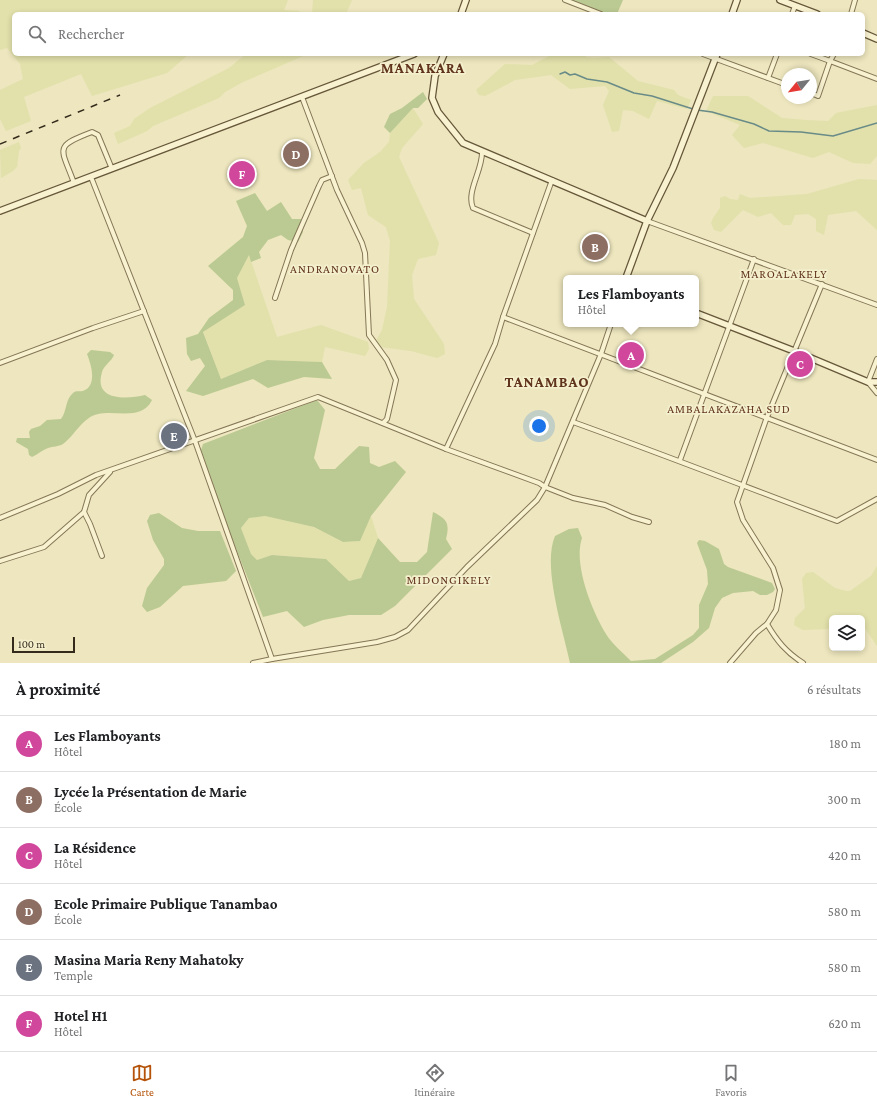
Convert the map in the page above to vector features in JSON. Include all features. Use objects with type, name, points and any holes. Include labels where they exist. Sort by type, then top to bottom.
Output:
[{"type":"street","points":[[462,12],[466,0]]},
{"type":"street","points":[[565,0],[596,12]]},
{"type":"street","points":[[733,12],[737,0]]},
{"type":"street","points":[[780,0],[812,12]]},
{"type":"street","points":[[852,12],[855,0]]},
{"type":"street","points":[[793,12],[795,6]]},
{"type":"street","points":[[865,34],[877,39]]},
{"type":"street","points":[[0,211],[409,56]]},
{"type":"street","points":[[443,56],[435,76],[432,98],[438,112],[451,131],[463,143],[482,153],[552,180],[647,221],[877,305]]},
{"type":"street","points":[[627,275],[647,221],[673,168],[717,56],[781,83]]},
{"type":"street","points":[[768,78],[776,56]]},
{"type":"street","points":[[816,56],[877,79]]},
{"type":"street","points":[[817,96],[833,56]]},
{"type":"street","points":[[302,97],[332,176],[365,253],[369,335],[387,360],[396,380],[387,419],[383,423]]},
{"type":"street","points":[[74,183],[63,152],[64,146],[68,141],[92,132],[98,135],[112,169]]},
{"type":"street","points":[[482,153],[482,163],[471,197],[474,208],[494,218],[533,233]]},
{"type":"street","points":[[275,298],[291,250],[319,186],[322,180],[332,176]]},
{"type":"street","points":[[91,177],[195,441],[272,659]]},
{"type":"street","points":[[446,449],[495,344],[503,316],[552,180]]},
{"type":"street","points":[[680,460],[754,259]]},
{"type":"street","points":[[730,663],[756,633],[767,624],[776,610],[780,590],[773,568],[744,520],[736,502],[767,417],[822,284]]},
{"type":"street","points":[[0,363],[93,328],[144,311]]},
{"type":"street","points":[[699,314],[868,382],[877,382]]},
{"type":"street","points":[[503,316],[877,460]]},
{"type":"street","points":[[253,663],[377,642],[395,637],[408,630],[467,567],[537,500],[546,487],[574,422],[610,327]]},
{"type":"street","points":[[868,382],[877,359]]},
{"type":"street","points":[[868,382],[877,393]]},
{"type":"street","points":[[0,518],[58,494],[96,475],[318,397],[446,449],[539,483],[573,498],[605,505],[632,517],[649,522]]},
{"type":"street","points":[[574,422],[680,460],[742,486],[837,521],[877,498]]},
{"type":"street","points":[[0,561],[44,547],[84,512],[89,496],[111,471]]},
{"type":"street","points":[[84,512],[102,556]]},
{"type":"street","points":[[767,624],[777,641],[791,655],[802,663]]},
{"type":"green space","points":[[0,0],[288,0],[284,10],[300,12],[12,12],[12,54],[7,48],[0,50]]},
{"type":"green space","points":[[313,0],[352,0],[347,12],[312,12]]},
{"type":"green space","points":[[566,0],[623,0],[618,12],[595,12]]},
{"type":"green space","points":[[14,56],[187,56],[167,73],[92,96],[81,74],[24,97],[31,121],[6,131],[0,119],[0,90],[23,79],[20,64]]},
{"type":"green space","points":[[244,56],[303,56],[243,82],[225,92],[219,98],[153,126],[147,131],[118,144],[114,133],[130,126],[134,119],[150,108],[229,68]]},
{"type":"green space","points":[[549,56],[585,56],[593,58],[609,57],[638,81],[674,90],[678,95],[691,100],[687,109],[657,101],[649,119],[633,111],[623,110],[619,131],[612,132],[603,105],[609,91],[605,86],[570,89],[551,75],[515,80],[485,96],[479,95],[476,90],[505,64],[532,65]]},
{"type":"green space","points":[[423,92],[427,99],[418,108],[413,108],[390,133],[384,127],[390,114],[402,108]]},
{"type":"green space","points":[[713,96],[748,96],[782,118],[806,120],[828,121],[836,113],[877,105],[877,156],[870,164],[853,163],[829,152],[813,158],[763,143],[744,148],[732,135],[740,125],[706,111]]},
{"type":"green space","points":[[413,108],[423,124],[402,148],[399,157],[439,243],[436,255],[418,259],[412,275],[414,299],[444,344],[445,354],[437,358],[411,351],[380,347],[376,341],[382,330],[387,307],[390,241],[386,227],[368,215],[361,188],[352,190],[348,180],[364,163],[380,152],[389,142],[390,133]]},
{"type":"green space","points":[[19,142],[21,148],[19,151],[17,167],[1,178],[0,150]]},
{"type":"green space","points":[[859,179],[877,180],[877,230],[856,211],[828,215],[824,235],[816,231],[816,219],[808,214],[795,215],[791,225],[783,225],[771,213],[758,217],[743,210],[721,232],[714,230],[711,223],[720,208],[720,198],[725,196],[730,199],[738,200],[740,194],[750,198],[807,194]]},
{"type":"green space","points":[[255,193],[267,211],[281,202],[292,219],[301,219],[303,232],[298,242],[288,240],[281,235],[268,240],[259,252],[261,258],[251,262],[249,255],[237,278],[245,305],[203,332],[221,379],[267,360],[322,362],[332,379],[304,377],[268,388],[253,379],[203,396],[186,391],[205,366],[200,358],[191,361],[187,354],[186,338],[198,334],[209,318],[233,300],[233,290],[208,266],[243,237],[247,226],[236,201]]},
{"type":"green space","points":[[249,255],[277,337],[321,325],[368,342],[369,349],[365,356],[325,347],[322,362],[267,360],[221,379],[203,331],[245,305],[237,278]]},
{"type":"green space","points":[[91,350],[110,352],[114,355],[104,367],[102,372],[101,382],[103,389],[107,394],[122,397],[145,395],[152,400],[148,406],[135,413],[105,413],[93,416],[83,422],[63,444],[50,447],[32,457],[29,455],[28,449],[16,442],[17,438],[30,438],[29,432],[31,429],[40,426],[47,420],[61,419],[68,400],[72,394],[74,392],[83,391],[91,385],[92,374],[87,354]]},
{"type":"green space","points":[[317,400],[325,410],[314,458],[320,469],[335,469],[359,446],[369,447],[370,463],[379,467],[395,461],[406,472],[371,516],[360,541],[343,542],[314,527],[265,516],[249,518],[241,528],[251,554],[257,560],[272,555],[326,559],[349,581],[361,578],[378,538],[400,562],[417,562],[427,552],[433,512],[442,517],[446,522],[448,529],[446,539],[452,549],[395,606],[381,615],[349,615],[323,620],[304,627],[287,611],[263,617],[229,531],[201,450],[203,444]]},
{"type":"green space","points":[[159,513],[182,528],[198,531],[220,531],[236,571],[226,581],[183,586],[160,607],[147,612],[142,606],[147,588],[164,565],[164,559],[153,540],[147,521],[150,515]]},
{"type":"green space","points":[[265,516],[314,527],[343,542],[359,541],[371,516],[378,538],[361,578],[349,581],[326,559],[273,555],[257,560],[251,554],[241,528],[249,518]]},
{"type":"green space","points":[[578,528],[582,538],[580,561],[582,574],[585,587],[595,613],[608,638],[631,661],[655,659],[693,635],[699,628],[699,605],[708,584],[707,570],[697,543],[699,540],[705,541],[719,549],[724,564],[728,567],[772,583],[775,589],[767,595],[760,595],[753,591],[733,593],[722,598],[715,608],[709,628],[693,642],[661,663],[570,663],[555,598],[551,564],[555,536],[569,529]]},
{"type":"green space","points":[[877,566],[877,646],[865,628],[865,615],[829,615],[829,629],[803,630],[794,625],[795,618],[805,608],[802,579],[806,573],[813,572],[835,588],[846,591],[850,591],[871,576]]},
{"type":"waterway","points":[[560,74],[565,72],[570,75],[575,74],[587,79],[607,82],[634,93],[652,96],[693,109]]},
{"type":"waterway","points":[[697,110],[712,112],[754,124],[769,131],[801,132],[833,136],[877,123]]},
{"type":"railway","points":[[0,144],[120,95]]},
{"type":"place","name":"Ecole Primaire Publique Tanambao","points":[[296,154]]},
{"type":"place","name":"Hotel H1","points":[[242,174]]},
{"type":"place","name":"Lycée la Présentation de Marie","points":[[595,247]]},
{"type":"place","name":"Les Flamboyants","points":[[631,355]]},
{"type":"place","name":"La Résidence","points":[[800,364]]},
{"type":"place","name":"Masina Maria Reny Mahatoky","points":[[174,436]]},
{"type":"district","name":"MANAKARA","points":[[423,68]]},
{"type":"district","name":"ANDRANOVATO","points":[[335,269]]},
{"type":"district","name":"MAROALAKELY","points":[[784,274]]},
{"type":"district","name":"TANAMBAO","points":[[547,382]]},
{"type":"district","name":"AMBALAKAZAHA SUD","points":[[729,409]]},
{"type":"district","name":"MIDONGIKELY","points":[[449,580]]}]
